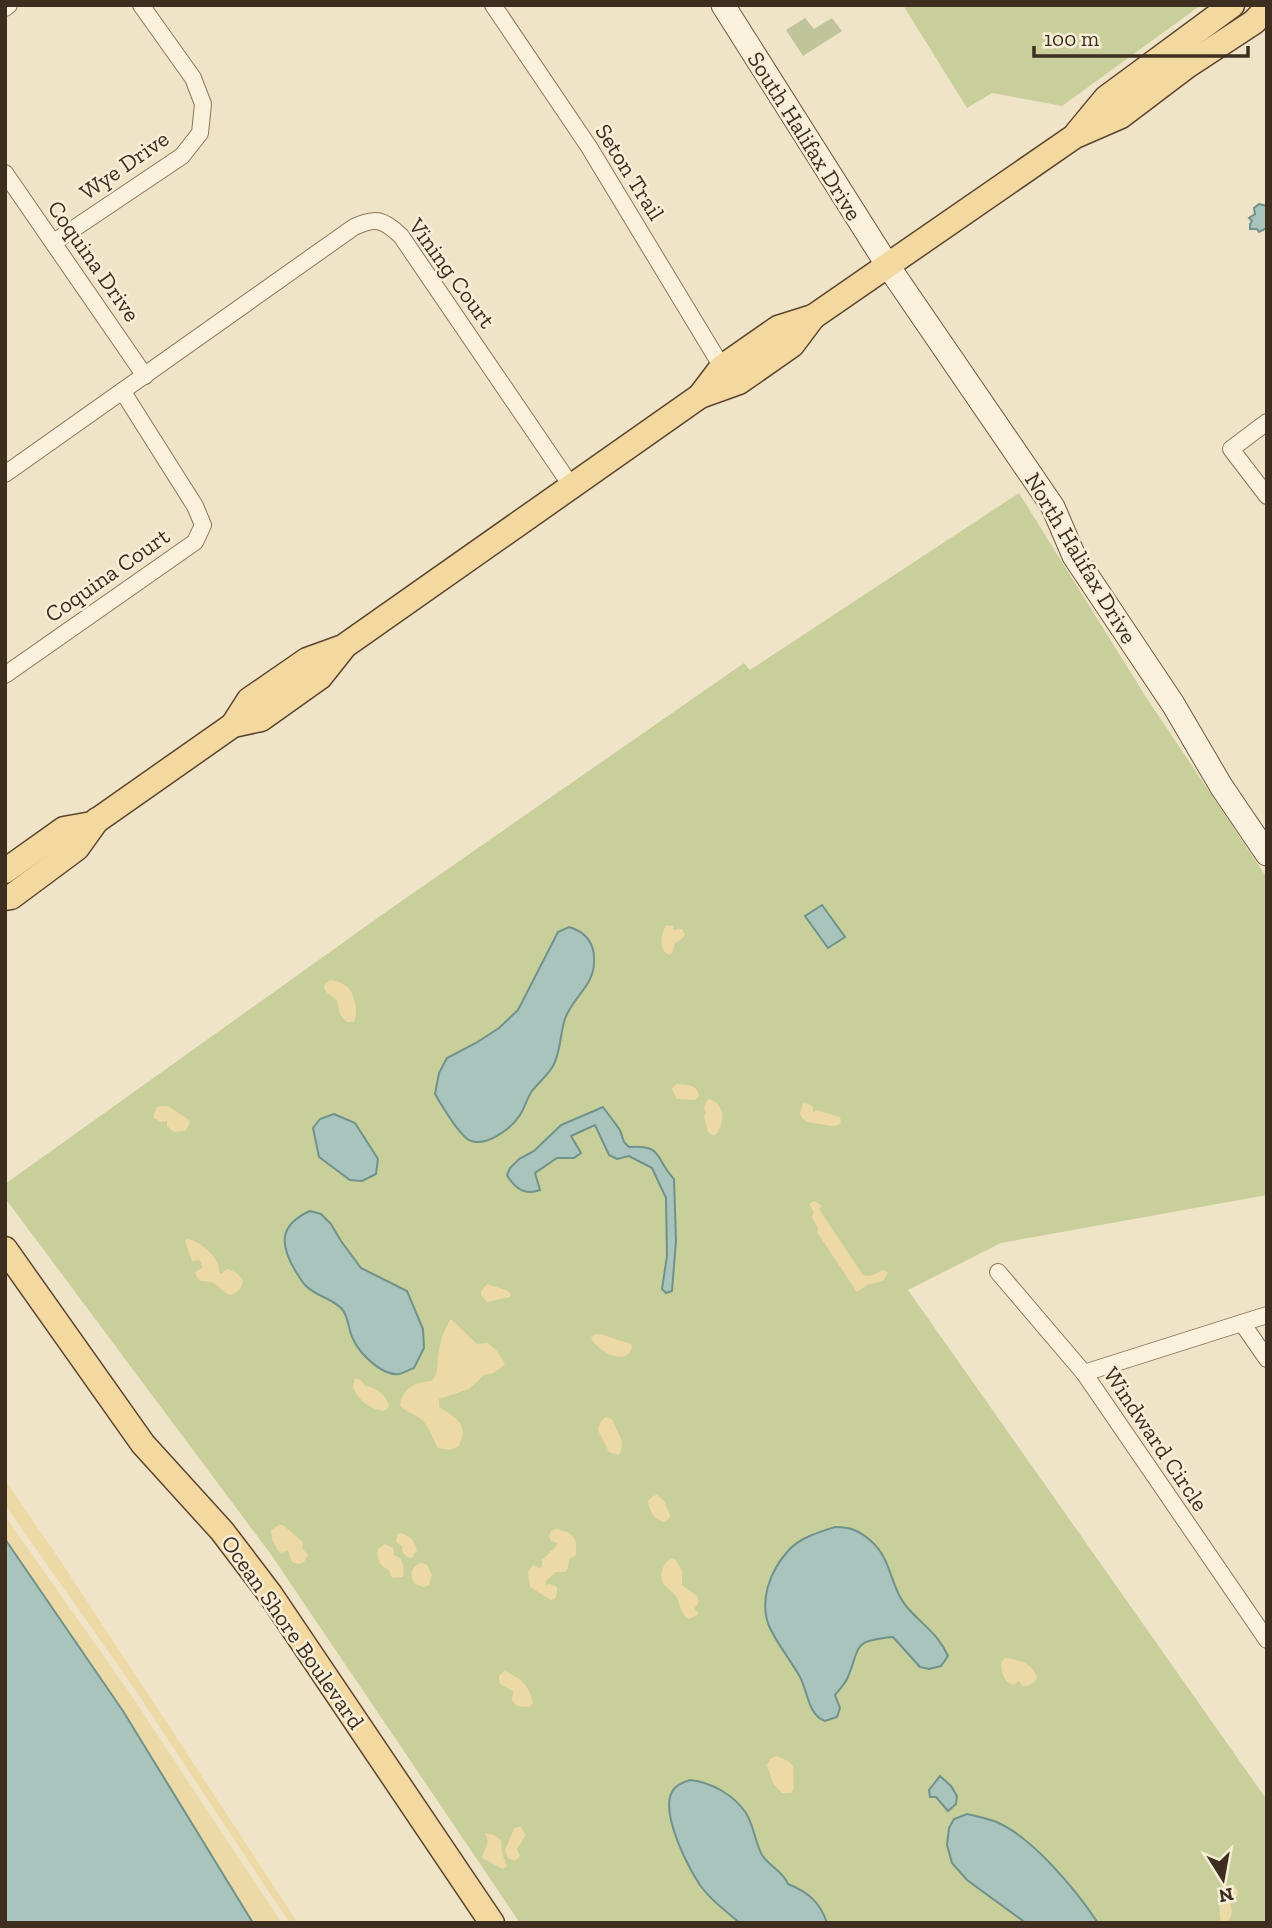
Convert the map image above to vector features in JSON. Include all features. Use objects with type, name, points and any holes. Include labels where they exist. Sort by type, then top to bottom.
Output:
[{"type":"main road","points":[[1075,136],[1105,98],[1232,5]]},
{"type":"main road","points":[[1188,66],[1231,28],[1240,5]]},
{"type":"main road","points":[[700,396],[722,367],[778,328],[813,317],[1075,136],[1121,116],[1188,66],[1254,22],[1267,8]]},
{"type":"main road","points":[[5,871],[64,829],[92,824],[233,725],[249,701],[278,680],[307,660],[343,647],[700,396],[739,382],[792,345],[813,317]]},
{"type":"main road","points":[[5,898],[11,897],[77,848],[97,820]]},
{"type":"main road","name":"Ocean Shore Boulevard","points":[[5,1249],[143,1444],[222,1531],[270,1594],[492,1923]]},
{"type":"street","name":"Wye Drive","points":[[54,242],[182,156],[200,132],[203,104],[193,78],[141,5]]},
{"type":"street","name":"Seton Trail","points":[[493,5],[589,146],[722,367]]},
{"type":"street","name":"South Halifax Drive","points":[[723,5],[888,266]]},
{"type":"street","name":"Coquina Drive","points":[[5,173],[145,376]]},
{"type":"street","name":"Vining Court","points":[[145,376],[354,227],[369,220],[388,223],[401,236],[572,487]]},
{"type":"street","name":"North Halifax Drive","points":[[888,266],[1053,507],[1074,556],[1166,693],[1221,786],[1267,854]]},
{"type":"street","points":[[5,474],[145,376]]},
{"type":"street","name":"Coquina Court","points":[[5,675],[195,542],[203,525],[195,506],[123,392]]},
{"type":"street","points":[[1267,422],[1231,449],[1267,496]]},
{"type":"street","name":"Windward Circle","points":[[998,1272],[1083,1373],[1267,1640]]},
{"type":"street","points":[[1083,1373],[1267,1315]]},
{"type":"street","points":[[1242,1323],[1267,1359]]},
{"type":"green space","points":[[903,5],[1201,5],[1062,106],[992,93],[967,108]]},
{"type":"green space","points":[[805,18],[814,29],[832,18],[842,31],[803,56],[786,30]]},
{"type":"green space","points":[[1019,493],[1146,697],[1267,878],[1267,1195],[1001,1243],[908,1290],[1267,1800],[1267,1923],[520,1923],[272,1556],[5,1198],[5,1184],[383,914],[744,663],[750,670]]},
{"type":"sand","points":[[666,925],[673,926],[673,930],[682,929],[685,935],[675,943],[669,955],[662,945]]},
{"type":"sand","points":[[330,980],[344,985],[352,993],[356,1011],[354,1022],[344,1019],[339,1012],[337,1000],[326,992],[324,987]]},
{"type":"sand","points":[[677,1084],[694,1087],[699,1096],[695,1100],[677,1099],[672,1088]]},
{"type":"sand","points":[[708,1099],[718,1105],[722,1115],[721,1126],[714,1136],[708,1132],[704,1116]]},
{"type":"sand","points":[[803,1103],[813,1107],[813,1112],[816,1110],[840,1117],[841,1122],[832,1126],[807,1122],[800,1114]]},
{"type":"sand","points":[[168,1106],[189,1120],[185,1131],[174,1132],[167,1126],[167,1121],[161,1122],[154,1118],[157,1107]]},
{"type":"sand","points":[[814,1201],[822,1206],[819,1209],[863,1275],[870,1276],[884,1270],[888,1273],[883,1281],[867,1285],[857,1292],[817,1232],[818,1228],[812,1218],[814,1212],[809,1204]]},
{"type":"sand","points":[[188,1239],[209,1251],[217,1261],[221,1274],[227,1269],[237,1273],[243,1280],[238,1291],[231,1295],[211,1282],[199,1279],[195,1272],[202,1268],[202,1265],[199,1260],[192,1261],[185,1241]]},
{"type":"sand","points":[[487,1284],[508,1291],[510,1297],[487,1302],[481,1291]]},
{"type":"sand","points":[[451,1319],[477,1344],[488,1343],[497,1351],[505,1365],[484,1375],[469,1389],[439,1399],[439,1407],[455,1418],[462,1427],[462,1439],[458,1447],[449,1450],[438,1448],[423,1421],[400,1406],[403,1395],[410,1387],[432,1381],[434,1378],[442,1338]]},
{"type":"sand","points":[[600,1334],[631,1344],[630,1352],[621,1357],[605,1352],[591,1338]]},
{"type":"sand","points":[[355,1378],[380,1392],[389,1407],[384,1411],[379,1410],[362,1400],[353,1388]]},
{"type":"sand","points":[[606,1417],[612,1419],[622,1441],[618,1455],[609,1452],[598,1430],[600,1422]]},
{"type":"sand","points":[[5,1480],[298,1923],[290,1923],[134,1688],[5,1505]]},
{"type":"sand","points":[[657,1495],[664,1501],[670,1515],[664,1522],[655,1517],[649,1505],[648,1501]]},
{"type":"sand","points":[[5,1516],[129,1692],[282,1923],[213,1923],[5,1632]]},
{"type":"sand","points":[[283,1525],[303,1542],[302,1548],[308,1555],[304,1562],[292,1562],[288,1550],[281,1553],[278,1551],[271,1530]]},
{"type":"sand","points":[[556,1529],[573,1536],[576,1555],[569,1559],[565,1572],[556,1572],[546,1581],[546,1585],[557,1587],[555,1599],[551,1600],[530,1587],[528,1572],[533,1565],[542,1567],[542,1560],[557,1545],[549,1537],[551,1531]]},
{"type":"sand","points":[[400,1533],[415,1544],[417,1550],[412,1558],[403,1553],[402,1546],[396,1542]]},
{"type":"sand","points":[[385,1544],[393,1548],[394,1555],[400,1558],[403,1565],[402,1577],[393,1578],[389,1570],[379,1562],[378,1549]]},
{"type":"sand","points":[[671,1558],[675,1559],[682,1570],[682,1585],[697,1596],[699,1602],[694,1609],[698,1615],[688,1619],[675,1595],[662,1580],[662,1569]]},
{"type":"sand","points":[[422,1563],[427,1565],[432,1575],[429,1585],[424,1587],[415,1584],[412,1574],[413,1568]]},
{"type":"sand","points":[[1005,1658],[1029,1666],[1037,1678],[1027,1686],[1022,1686],[1019,1681],[1013,1685],[1005,1679],[1001,1669],[1001,1662]]},
{"type":"sand","points":[[505,1671],[527,1687],[533,1703],[530,1707],[517,1706],[512,1700],[513,1691],[500,1684],[501,1673]]},
{"type":"sand","points":[[776,1756],[792,1765],[794,1788],[791,1793],[782,1793],[773,1783],[767,1765],[770,1759]]},
{"type":"sand","points":[[517,1827],[521,1827],[526,1835],[517,1849],[520,1856],[515,1861],[508,1858],[505,1850]]},
{"type":"sand","points":[[485,1833],[501,1840],[507,1866],[503,1869],[482,1858],[488,1841]]},
{"type":"sand","points":[[1229,1885],[1234,1885],[1238,1891],[1237,1896],[1230,1902],[1230,1918],[1221,1923],[1221,1897]]},
{"type":"water","points":[[1259,204],[1267,206],[1267,228],[1259,232],[1257,229],[1250,229],[1252,221],[1249,218],[1255,214],[1254,208]]},
{"type":"water","points":[[822,905],[845,937],[828,948],[805,916]]},
{"type":"water","points":[[569,927],[588,939],[593,949],[594,962],[587,985],[565,1019],[556,1061],[532,1091],[520,1115],[510,1126],[488,1140],[480,1142],[466,1138],[435,1094],[439,1073],[447,1058],[499,1028],[518,1010],[558,932]]},
{"type":"water","points":[[603,1107],[620,1130],[624,1142],[629,1147],[648,1148],[653,1151],[674,1179],[676,1241],[672,1291],[666,1293],[662,1289],[667,1256],[666,1198],[652,1168],[629,1156],[617,1159],[609,1155],[595,1125],[571,1136],[581,1153],[574,1158],[557,1158],[535,1173],[540,1190],[525,1192],[513,1184],[507,1175],[519,1159],[534,1151],[561,1125]]},
{"type":"water","points":[[334,1114],[355,1123],[378,1159],[376,1174],[362,1181],[350,1180],[319,1157],[313,1128],[320,1119]]},
{"type":"water","points":[[310,1211],[321,1214],[331,1224],[361,1268],[407,1291],[423,1329],[424,1348],[414,1368],[392,1374],[372,1363],[356,1345],[342,1309],[309,1289],[302,1281],[290,1262],[285,1236],[292,1222]]},
{"type":"water","points":[[835,1527],[850,1528],[870,1540],[883,1556],[896,1590],[906,1606],[934,1635],[948,1656],[941,1666],[929,1669],[920,1667],[893,1637],[865,1643],[857,1651],[847,1680],[835,1695],[840,1708],[837,1717],[825,1721],[815,1714],[800,1677],[772,1633],[765,1606],[771,1577],[788,1551],[803,1539]]},
{"type":"water","points":[[5,1539],[123,1711],[253,1923],[5,1923]]},
{"type":"water","points":[[940,1776],[957,1796],[956,1804],[948,1811],[936,1797],[930,1797],[929,1790]]},
{"type":"water","points":[[690,1780],[721,1790],[741,1806],[749,1818],[762,1855],[788,1884],[812,1899],[821,1909],[827,1923],[740,1923],[711,1898],[697,1881],[684,1856],[670,1813],[669,1801],[673,1790]]},
{"type":"water","points":[[967,1814],[994,1821],[1023,1838],[1052,1865],[1098,1923],[1026,1923],[967,1880],[952,1863],[947,1845],[949,1828],[954,1819]]}]
